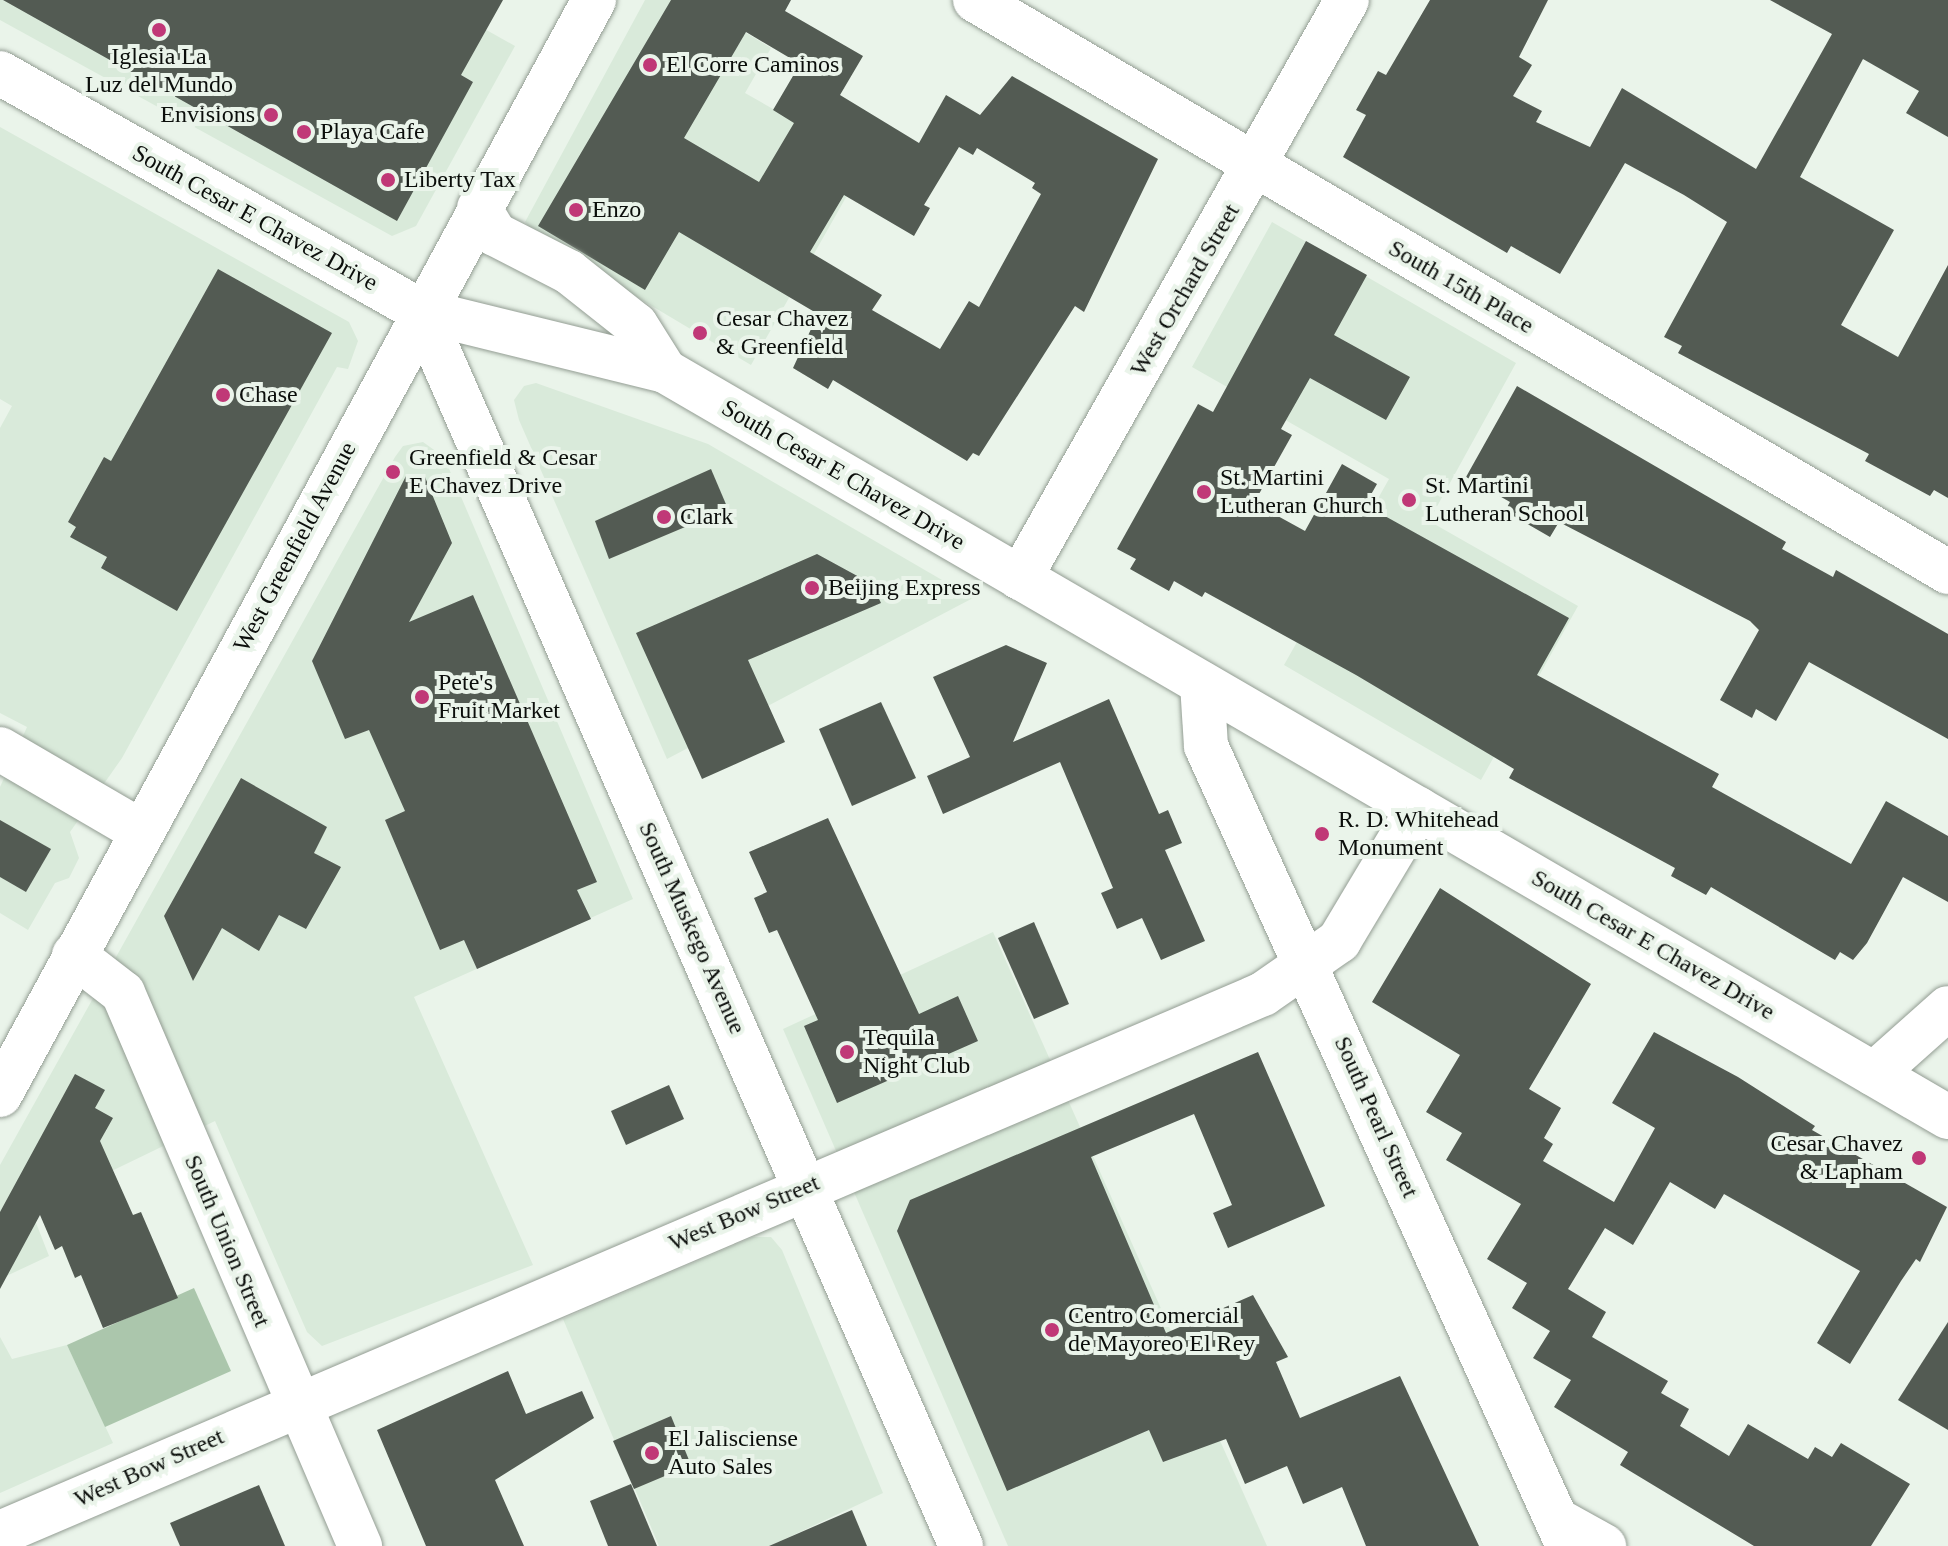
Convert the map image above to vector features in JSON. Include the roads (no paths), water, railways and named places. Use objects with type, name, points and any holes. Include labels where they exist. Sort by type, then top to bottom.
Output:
[{"type":"street","name":"West Greenfield Avenue","points":[[0,1095],[421,311],[594,0]]},
{"type":"street","name":"South 15th Place","points":[[975,0],[1948,572]]},
{"type":"street","name":"West Orchard Street","points":[[1020,578],[1347,0]]},
{"type":"street","name":"South Cesar E Chavez Drive","points":[[0,73],[421,311],[665,371],[1948,1117]]},
{"type":"street","points":[[479,208],[495,234],[569,272],[636,325],[665,371]]},
{"type":"street","name":"South Muskego Avenue","points":[[421,311],[961,1546]]},
{"type":"street","name":"South Pearl Street","points":[[1202,684],[1206,746],[1563,1533]]},
{"type":"street","points":[[0,749],[142,832]]},
{"type":"street","name":"West Bow Street","points":[[0,1533],[296,1402],[1263,994],[1308,968],[1339,941],[1418,809]]},
{"type":"street","name":"South Union Street","points":[[74,955],[123,993],[360,1546]]},
{"type":"street","points":[[1874,1074],[1948,1008]]},
{"type":"street","points":[[1563,1533],[1604,1546]]},
{"type":"place","name":"Iglesia La Luz del Mundo","points":[[159,30]]},
{"type":"place","name":"El Corre Caminos","points":[[650,65]]},
{"type":"place","name":"Envisions","points":[[271,115]]},
{"type":"place","name":"Playa Cafe","points":[[304,132]]},
{"type":"place","name":"Liberty Tax","points":[[388,180]]},
{"type":"place","name":"Enzo","points":[[576,210]]},
{"type":"place","name":"Cesar Chavez & Greenfield","points":[[700,333]]},
{"type":"place","name":"Chase","points":[[223,395]]},
{"type":"place","name":"Greenfield & Cesar E Chavez Drive","points":[[393,472]]},
{"type":"place","name":"St. Martini Lutheran Church","points":[[1204,492]]},
{"type":"place","name":"St. Martini Lutheran School","points":[[1409,500]]},
{"type":"place","name":"Clark","points":[[664,517]]},
{"type":"place","name":"Beijing Express","points":[[812,588]]},
{"type":"place","name":"Pete's Fruit Market","points":[[422,697]]},
{"type":"place","name":"R. D. Whitehead Monument","points":[[1322,834]]},
{"type":"place","name":"Tequila Night Club","points":[[847,1052]]},
{"type":"place","name":"Cesar Chavez & Lapham","points":[[1919,1158]]},
{"type":"place","name":"Centro Comercial de Mayoreo El Rey","points":[[1052,1330]]},
{"type":"place","name":"El Jalisciense Auto Sales","points":[[652,1453]]}]
